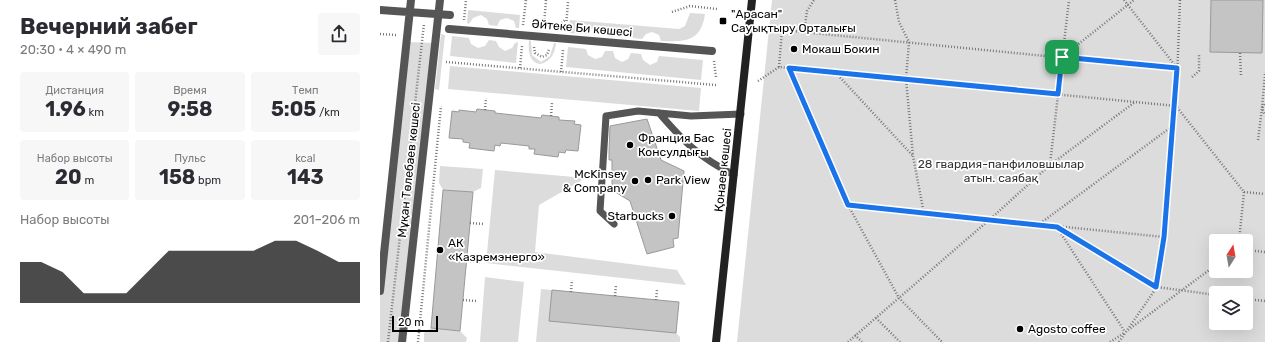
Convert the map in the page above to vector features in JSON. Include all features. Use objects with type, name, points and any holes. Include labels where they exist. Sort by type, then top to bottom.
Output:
[{"type":"street","name":"Мұқан Төлебаев көшесі","points":[[380,291],[411,0]]},
{"type":"street","name":"Мұқан Төлебаев көшесі","points":[[402,342],[440,0]]},
{"type":"street","name":"Қонаев көшесі","points":[[716,342],[752,0]]},
{"type":"street","points":[[380,10],[410,13],[450,14]]},
{"type":"street","name":"Әйтеке Би көшесі","points":[[449,30],[712,51]]},
{"type":"lane","points":[[614,224],[600,212],[606,116],[638,111],[691,116],[741,114]]},
{"type":"lane","points":[[659,113],[688,146],[708,162],[734,175]]},
{"type":"path","points":[[464,16],[466,0]]},
{"type":"path","points":[[524,17],[526,0]]},
{"type":"path","points":[[545,14],[546,0]]},
{"type":"path","points":[[804,32],[807,11],[814,0]]},
{"type":"path","points":[[895,0],[899,22],[910,42],[906,79],[913,156],[924,214]]},
{"type":"path","points":[[1050,165],[1069,0]]},
{"type":"path","points":[[1124,0],[1177,68]]},
{"type":"path","points":[[1062,57],[1134,0]]},
{"type":"path","points":[[1119,342],[1156,287],[1164,237],[1176,106],[1180,0]]},
{"type":"path","points":[[566,19],[568,2]]},
{"type":"path","points":[[672,12],[690,6],[717,9]]},
{"type":"path","name":"Мұқан Төлебаев көшесі","points":[[388,342],[424,22]]},
{"type":"path","points":[[417,32],[429,30]]},
{"type":"path","points":[[779,67],[782,30],[1177,68]]},
{"type":"path","points":[[380,34],[399,35]]},
{"type":"path","points":[[520,68],[522,35]]},
{"type":"path","points":[[561,72],[565,39]]},
{"type":"path","points":[[1240,53],[1241,76]]},
{"type":"path","points":[[445,68],[446,55]]},
{"type":"path","points":[[1192,77],[1198,70],[1199,56]]},
{"type":"path","points":[[446,62],[716,85]]},
{"type":"path","points":[[758,81],[779,67],[1176,106],[1244,192],[1240,234]]},
{"type":"path","points":[[789,68],[848,205],[899,298],[942,342]]},
{"type":"path","points":[[835,72],[913,156]]},
{"type":"path","points":[[1265,74],[1265,115]]},
{"type":"path","points":[[485,110],[486,98]]},
{"type":"path","points":[[418,342],[442,101]]},
{"type":"path","points":[[848,342],[1050,165],[1136,102]]},
{"type":"path","points":[[551,116],[552,103]]},
{"type":"path","points":[[1258,140],[1265,104]]},
{"type":"path","points":[[1037,225],[1174,124]]},
{"type":"path","points":[[1244,192],[1265,194]]},
{"type":"path","points":[[848,205],[924,214],[1164,237]]},
{"type":"path","points":[[470,223],[484,224]]},
{"type":"path","points":[[1057,227],[1156,287],[1209,294]]},
{"type":"path","points":[[1057,227],[1125,332]]},
{"type":"path","points":[[1089,247],[1092,244]]},
{"type":"path","points":[[1253,251],[1265,252]]},
{"type":"path","points":[[467,261],[480,262]]},
{"type":"path","points":[[1110,342],[1209,270]]},
{"type":"path","points":[[571,292],[572,280]]},
{"type":"path","points":[[615,296],[616,285]]},
{"type":"path","points":[[656,290],[656,300]]},
{"type":"path","points":[[463,300],[477,301]]},
{"type":"path","points":[[1253,300],[1265,301]]},
{"type":"path","points":[[876,318],[900,342]]},
{"type":"path","points":[[855,335],[862,342]]},
{"type":"green space","name":"28 гвардия-панфиловшылар атын. саябақ","points":[[772,0],[1265,0],[1265,342],[737,342]]},
{"type":"green space","points":[[468,10],[520,15],[519,28],[516,28],[514,21],[507,18],[500,20],[497,26],[489,25],[487,19],[481,15],[473,18],[469,24],[467,23]]},
{"type":"green space","points":[[690,13],[705,14],[700,30],[696,35],[684,40],[661,41],[659,35],[652,32],[646,34],[642,39],[633,38],[630,32],[624,29],[618,31],[615,37],[606,36],[603,30],[597,27],[590,29],[587,34],[569,33],[570,20],[679,29],[685,26]]},
{"type":"green space","points":[[441,34],[445,35],[439,90],[435,89]]},
{"type":"green space","points":[[452,36],[469,38],[471,44],[478,48],[485,46],[489,40],[496,41],[499,47],[505,51],[512,48],[515,43],[518,42],[516,63],[450,56]]},
{"type":"green space","points":[[529,40],[531,41],[532,55],[541,62],[550,56],[554,43],[556,43],[555,50],[550,59],[544,63],[536,63],[531,58],[529,52]]},
{"type":"green space","points":[[406,42],[435,43],[402,342],[380,342],[380,291]]},
{"type":"green space","points":[[568,47],[586,49],[588,55],[595,59],[602,57],[605,51],[613,51],[615,58],[622,62],[628,59],[631,53],[641,54],[643,60],[650,65],[657,62],[659,56],[703,60],[701,80],[566,67]]},
{"type":"green space","points":[[450,66],[701,88],[699,111],[448,89]]},
{"type":"green space","points":[[440,166],[483,169],[481,188],[473,192],[443,190],[439,183]]},
{"type":"green space","points":[[495,170],[586,178],[539,205],[535,252],[677,270],[686,285],[486,263]]},
{"type":"green space","points":[[485,277],[524,282],[518,342],[480,342]]},
{"type":"green space","points":[[541,289],[552,290],[676,333],[680,337],[680,342],[536,342]]},
{"type":"green space","points":[[431,328],[460,331],[467,338],[466,342],[424,342],[424,333]]},
{"type":"building","points":[[1211,0],[1263,0],[1262,53],[1210,52]]},
{"type":"building","points":[[477,109],[495,111],[495,113],[541,118],[542,115],[559,117],[559,120],[575,121],[574,124],[581,125],[578,151],[566,150],[565,153],[559,152],[558,157],[534,154],[535,149],[529,149],[529,146],[501,143],[500,146],[495,145],[494,151],[469,148],[470,143],[463,142],[463,139],[449,138],[452,111],[459,112],[459,110],[476,112]]},
{"type":"building","name":"Park View","points":[[647,119],[661,160],[684,171],[678,238],[673,239],[674,247],[647,254],[630,201],[612,190],[612,160],[609,160],[609,151],[610,126]]},
{"type":"building","points":[[443,190],[473,192],[460,331],[431,328]]},
{"type":"building","points":[[552,290],[679,302],[676,333],[549,321]]},
{"type":"place","name":"\"Арасан\" Сауықтыру Орталығы","points":[[723,21]]},
{"type":"place","name":"Мокаш Бокин","points":[[794,49]]},
{"type":"place","name":"Франция Бас Консулдығы","points":[[630,145]]},
{"type":"place","name":"Park View","points":[[648,180]]},
{"type":"place","name":"McKinsey & Company","points":[[635,181]]},
{"type":"place","name":"Starbucks","points":[[672,216]]},
{"type":"place","name":"АК «Казремэнерго»","points":[[440,250]]},
{"type":"place","name":"Agosto coffee","points":[[1020,329]]},
{"type":"route","points":[[1062,57],[1177,68],[1176,106],[1164,237],[1156,287],[1057,227],[848,205],[789,68],[1058,94],[1062,57]]}]
